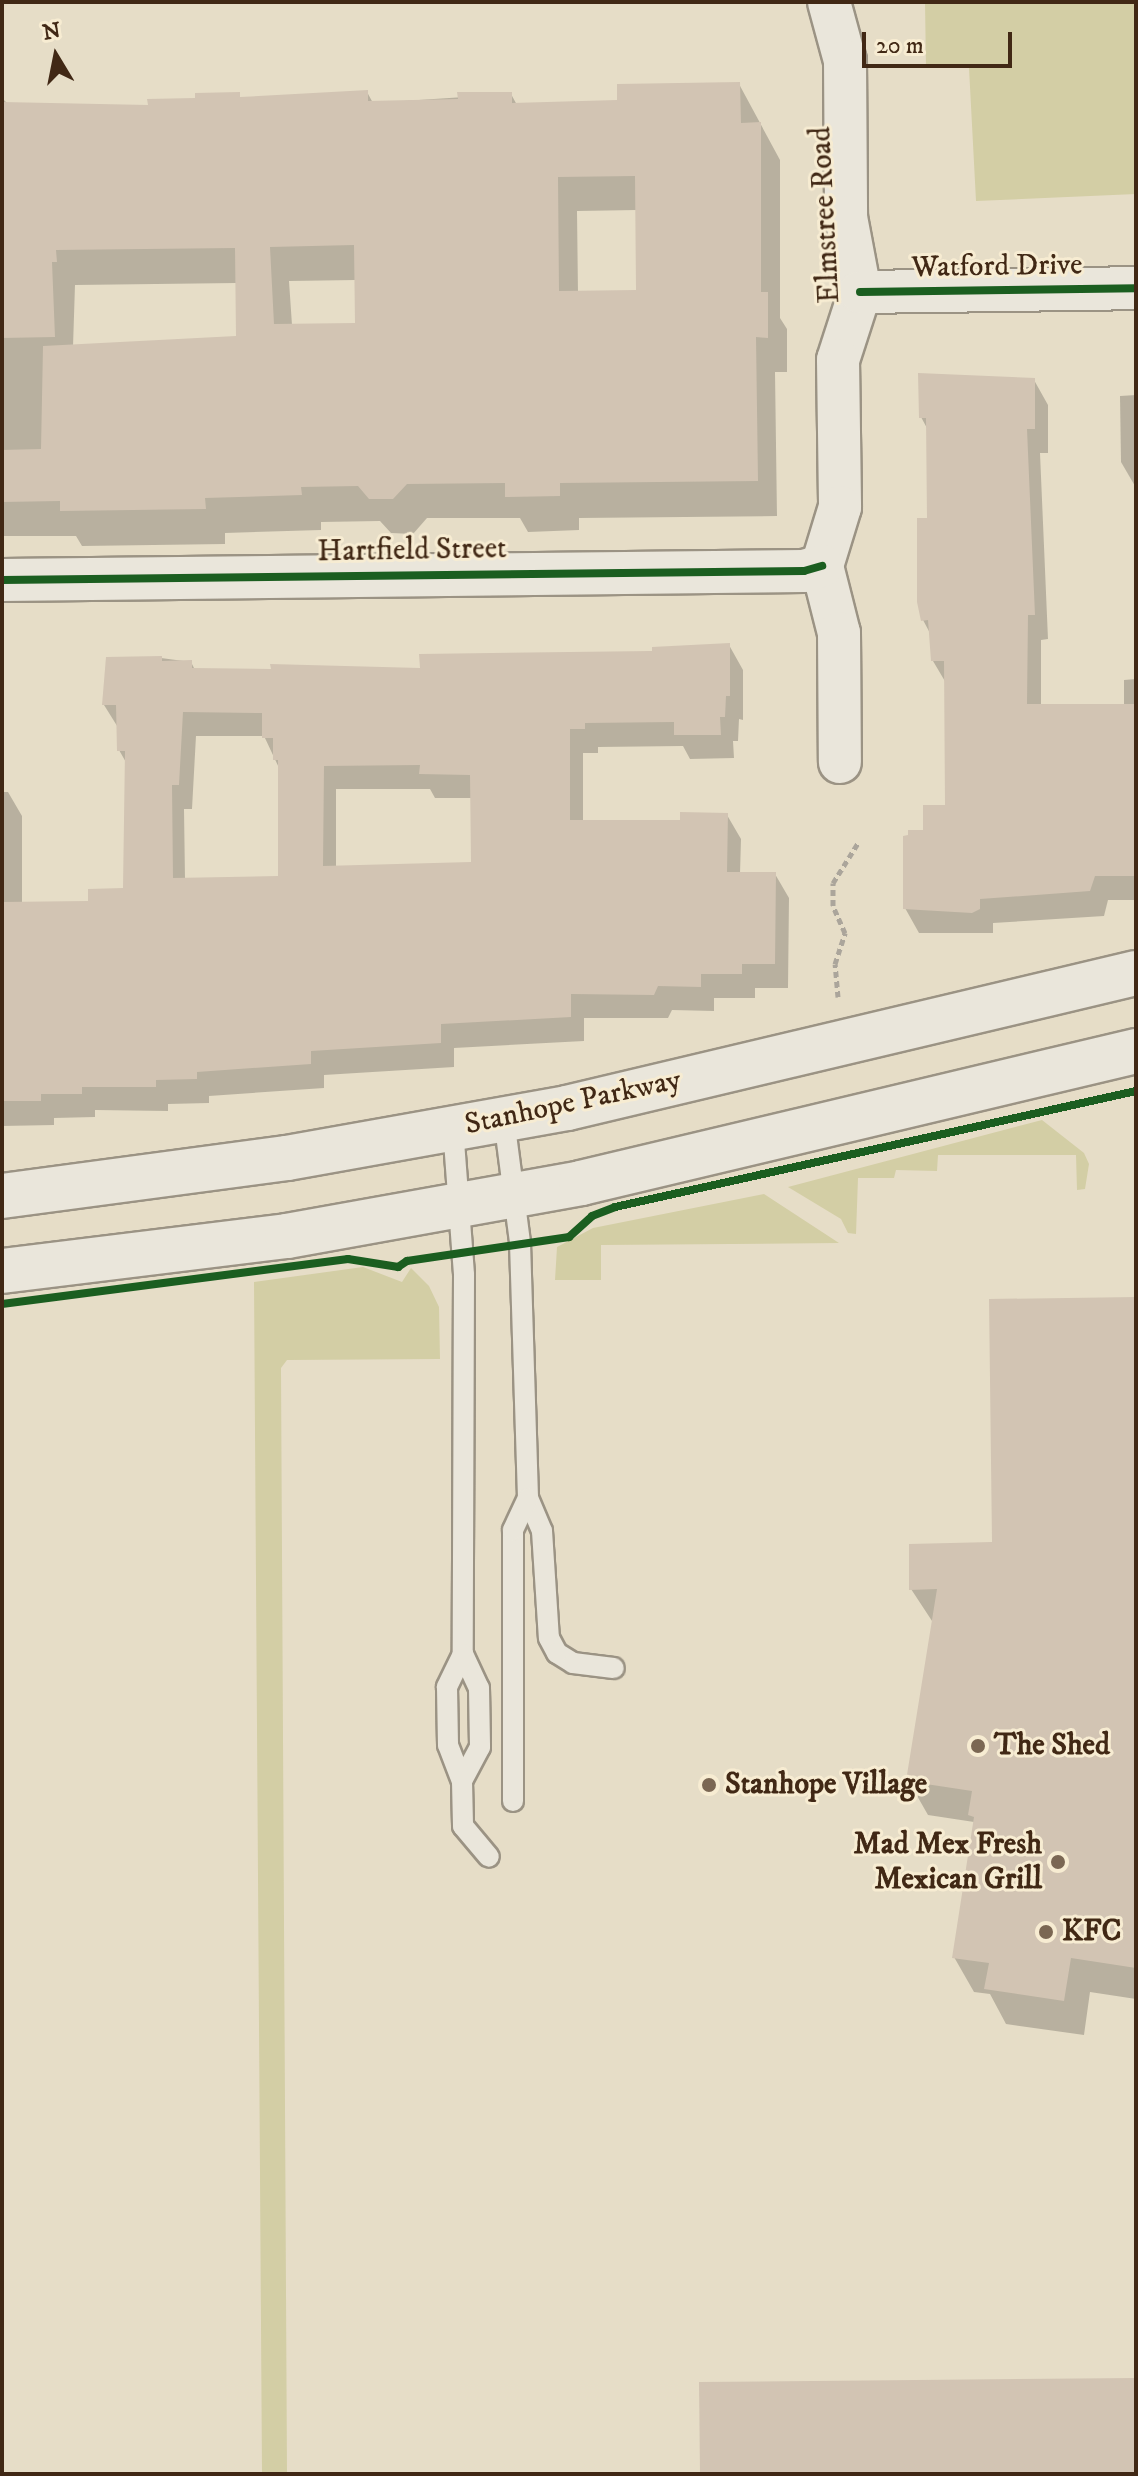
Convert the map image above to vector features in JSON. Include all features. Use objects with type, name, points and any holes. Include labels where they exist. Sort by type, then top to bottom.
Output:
[{"type":"main road","name":"Stanhope Parkway","points":[[2,1196],[287,1158],[504,1119],[1136,973]]},
{"type":"main road","points":[[2,1271],[287,1236],[463,1205],[1136,1051]]},
{"type":"street","name":"Elmstree Road","points":[[822,566],[840,507],[838,360],[860,292],[846,217],[845,61],[829,2]]},
{"type":"street","name":"Watford Drive","points":[[860,292],[1136,288]]},
{"type":"street","name":"Hartfield Street","points":[[2,580],[804,571],[822,566]]},
{"type":"street","points":[[822,566],[839,633],[840,762]]},
{"type":"lane","points":[[504,1119],[514,1195],[528,1498],[542,1531],[549,1638],[557,1653],[573,1663],[614,1668]]},
{"type":"lane","points":[[453,1128],[463,1205],[463,1654],[479,1688],[480,1747],[462,1781]]},
{"type":"lane","points":[[513,1801],[513,1530],[528,1498]]},
{"type":"lane","points":[[463,1654],[447,1687],[448,1745],[462,1781],[463,1826],[489,1857]]},
{"type":"path","points":[[839,999],[835,964],[845,933],[833,906],[833,883],[858,843]]},
{"type":"shaded area","points":[[925,2],[1136,2],[1136,194],[976,201],[969,68],[926,68]]},
{"type":"shaded area","points":[[1042,1120],[1084,1153],[1089,1164],[1085,1189],[1077,1190],[1076,1155],[938,1155],[937,1171],[896,1170],[894,1178],[858,1178],[856,1234],[848,1233],[841,1219],[788,1187]]},
{"type":"shaded area","points":[[764,1194],[839,1243],[601,1245],[601,1280],[555,1280],[557,1247],[593,1228]]},
{"type":"shaded area","points":[[363,1267],[402,1282],[411,1268],[429,1286],[439,1307],[440,1359],[287,1360],[281,1368],[287,2474],[262,2474],[254,1282]]},
{"type":"building","points":[[740,82],[741,123],[761,122],[761,292],[768,292],[768,338],[756,337],[758,481],[560,483],[560,496],[505,497],[505,483],[407,484],[393,499],[369,499],[358,486],[301,487],[302,495],[205,498],[206,509],[60,511],[60,501],[2,502],[2,450],[41,449],[43,346],[236,336],[235,248],[56,250],[57,262],[52,262],[55,337],[2,338],[2,102],[148,105],[147,99],[195,98],[195,93],[240,92],[240,97],[368,90],[368,101],[458,99],[457,92],[512,92],[512,103],[617,100],[617,84]],"holes":[[[635,176],[636,290],[559,291],[558,177]],[[354,245],[355,323],[274,324],[270,247]]]},
{"type":"building","points":[[918,373],[1035,378],[1035,429],[1027,429],[1035,615],[1028,615],[1027,704],[1136,704],[1136,876],[1095,876],[1090,891],[980,899],[980,909],[972,913],[903,909],[903,836],[908,835],[908,830],[923,830],[923,805],[945,805],[944,661],[931,661],[928,620],[921,621],[917,602],[917,518],[927,518],[926,418],[919,418]]},
{"type":"building","points":[[730,643],[730,696],[726,696],[725,717],[720,717],[721,735],[674,735],[674,722],[585,723],[585,729],[570,729],[570,820],[680,820],[680,812],[728,813],[727,872],[776,872],[775,964],[742,964],[742,974],[701,974],[701,987],[658,986],[654,995],[571,994],[571,1017],[441,1024],[441,1043],[311,1051],[311,1064],[197,1072],[197,1079],[156,1080],[156,1087],[82,1087],[82,1094],[41,1094],[41,1101],[2,1101],[2,902],[88,901],[88,889],[123,888],[125,751],[117,751],[116,705],[102,705],[106,657],[162,656],[162,661],[192,660],[192,668],[271,669],[270,664],[420,668],[419,654],[652,651],[652,647]],"holes":[[[183,712],[262,713],[262,738],[273,738],[273,760],[278,760],[278,876],[173,878],[172,785],[179,785]],[[420,765],[419,774],[470,775],[471,862],[323,866],[324,766]]]},
{"type":"building","points":[[1136,1297],[1136,1968],[1071,1958],[1064,2001],[984,1989],[989,1963],[952,1958],[974,1817],[968,1815],[972,1791],[906,1781],[937,1589],[909,1590],[909,1544],[992,1542],[989,1299]]},
{"type":"building","points":[[1136,2378],[1136,2474],[700,2474],[699,2382]]},
{"type":"cycle path","points":[[860,292],[1136,288]]},
{"type":"cycle path","points":[[2,580],[804,571],[822,566]]},
{"type":"cycle path","points":[[2,1304],[348,1259],[398,1267],[407,1261],[569,1237],[592,1216],[615,1207],[1136,1091]]},
{"type":"place","name":"The Shed","points":[[978,1746]]},
{"type":"place","name":"Stanhope Village","points":[[709,1785]]},
{"type":"place","name":"Mad Mex Fresh Mexican Grill","points":[[1058,1862]]},
{"type":"place","name":"KFC","points":[[1046,1932]]}]
